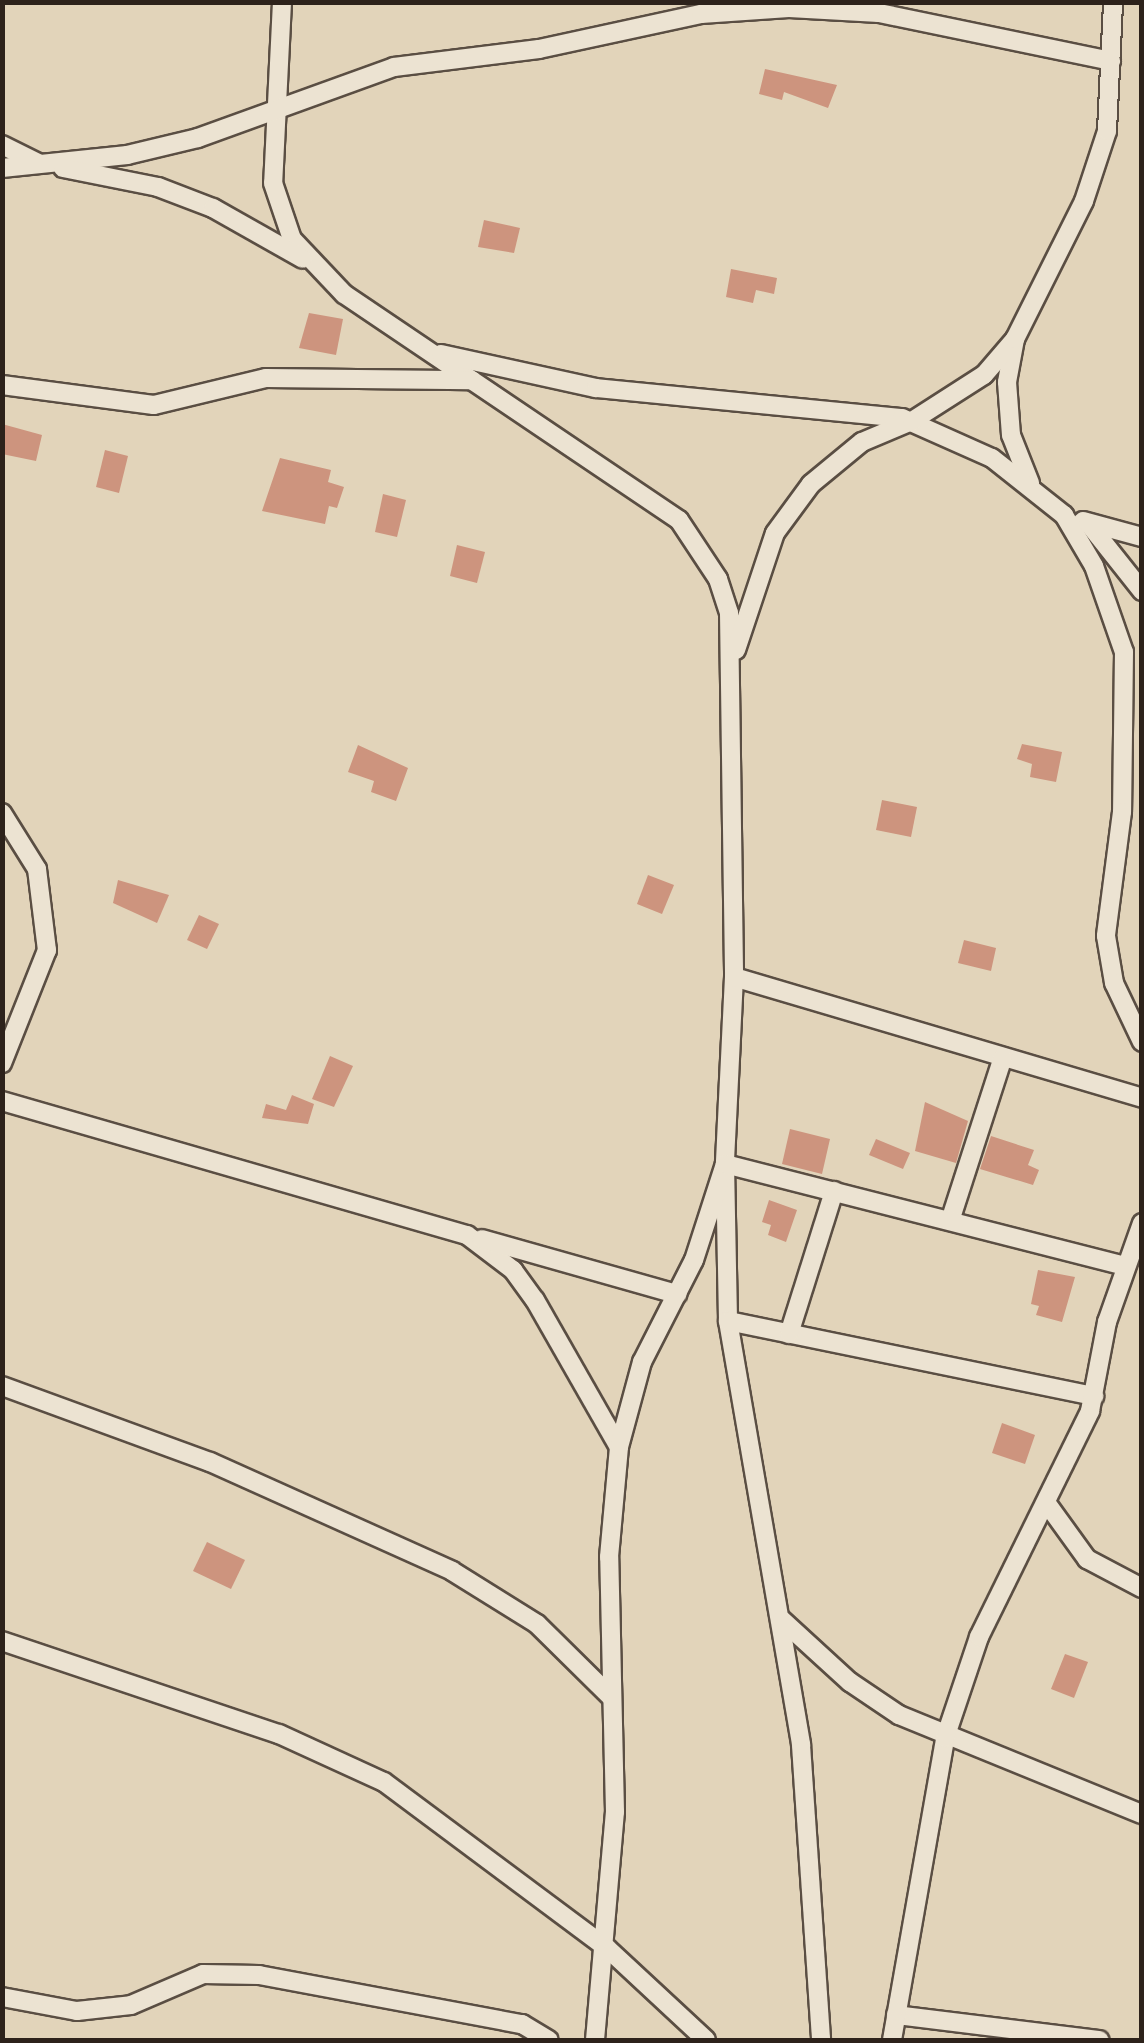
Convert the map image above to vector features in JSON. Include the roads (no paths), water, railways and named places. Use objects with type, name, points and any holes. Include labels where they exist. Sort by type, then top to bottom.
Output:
[{"type":"street","points":[[282,2],[279,212],[312,265]]},
{"type":"street","points":[[732,663],[776,533],[811,484],[862,442],[912,421],[984,375],[1015,339],[1084,200],[1107,132],[1113,2]]},
{"type":"street","points":[[2,168],[127,155],[427,60],[539,50],[701,14],[790,8],[878,13],[1110,61]]},
{"type":"street","points":[[2,145],[40,164],[158,187],[214,208],[312,265],[430,352],[678,520],[718,579],[732,663],[734,977],[725,1164],[728,1321],[782,1620],[800,1745],[821,2040]]},
{"type":"street","points":[[1015,339],[1007,382],[1011,435],[1032,486]]},
{"type":"street","points":[[430,352],[596,388],[912,421],[992,458],[1064,514],[1094,566],[1124,652],[1122,812],[1106,936],[1114,983],[1142,1042]]},
{"type":"street","points":[[2,385],[154,406],[266,378],[474,380]]},
{"type":"street","points":[[1064,514],[1142,537]]},
{"type":"street","points":[[1088,523],[1142,590]]},
{"type":"street","points":[[2,813],[37,868],[47,950],[2,1063]]},
{"type":"street","points":[[734,977],[1142,1098]]},
{"type":"street","points":[[950,1218],[1004,1056]]},
{"type":"street","points":[[2,1100],[677,1294]]},
{"type":"street","points":[[725,1164],[950,1218],[1125,1266]]},
{"type":"street","points":[[595,2040],[607,1948],[615,1812],[609,1557],[619,1447],[642,1362],[677,1294],[725,1164]]},
{"type":"street","points":[[789,1334],[834,1191]]},
{"type":"street","points":[[892,2040],[945,1738],[979,1636],[1048,1505],[1094,1396],[1106,1322],[1142,1223]]},
{"type":"street","points":[[467,1234],[513,1270],[535,1300],[619,1447]]},
{"type":"street","points":[[728,1321],[1094,1396]]},
{"type":"street","points":[[2,1386],[210,1462],[452,1571],[536,1624],[612,1698]]},
{"type":"street","points":[[1048,1505],[1087,1558],[1142,1588]]},
{"type":"street","points":[[782,1620],[876,1701],[945,1738],[1142,1814]]},
{"type":"street","points":[[2,1641],[279,1734],[363,1770],[607,1948],[706,2040]]},
{"type":"street","points":[[2,1997],[77,2011],[131,2005],[203,1974],[259,1975],[522,2024],[550,2040]]},
{"type":"street","points":[[896,2015],[1099,2040]]}]
